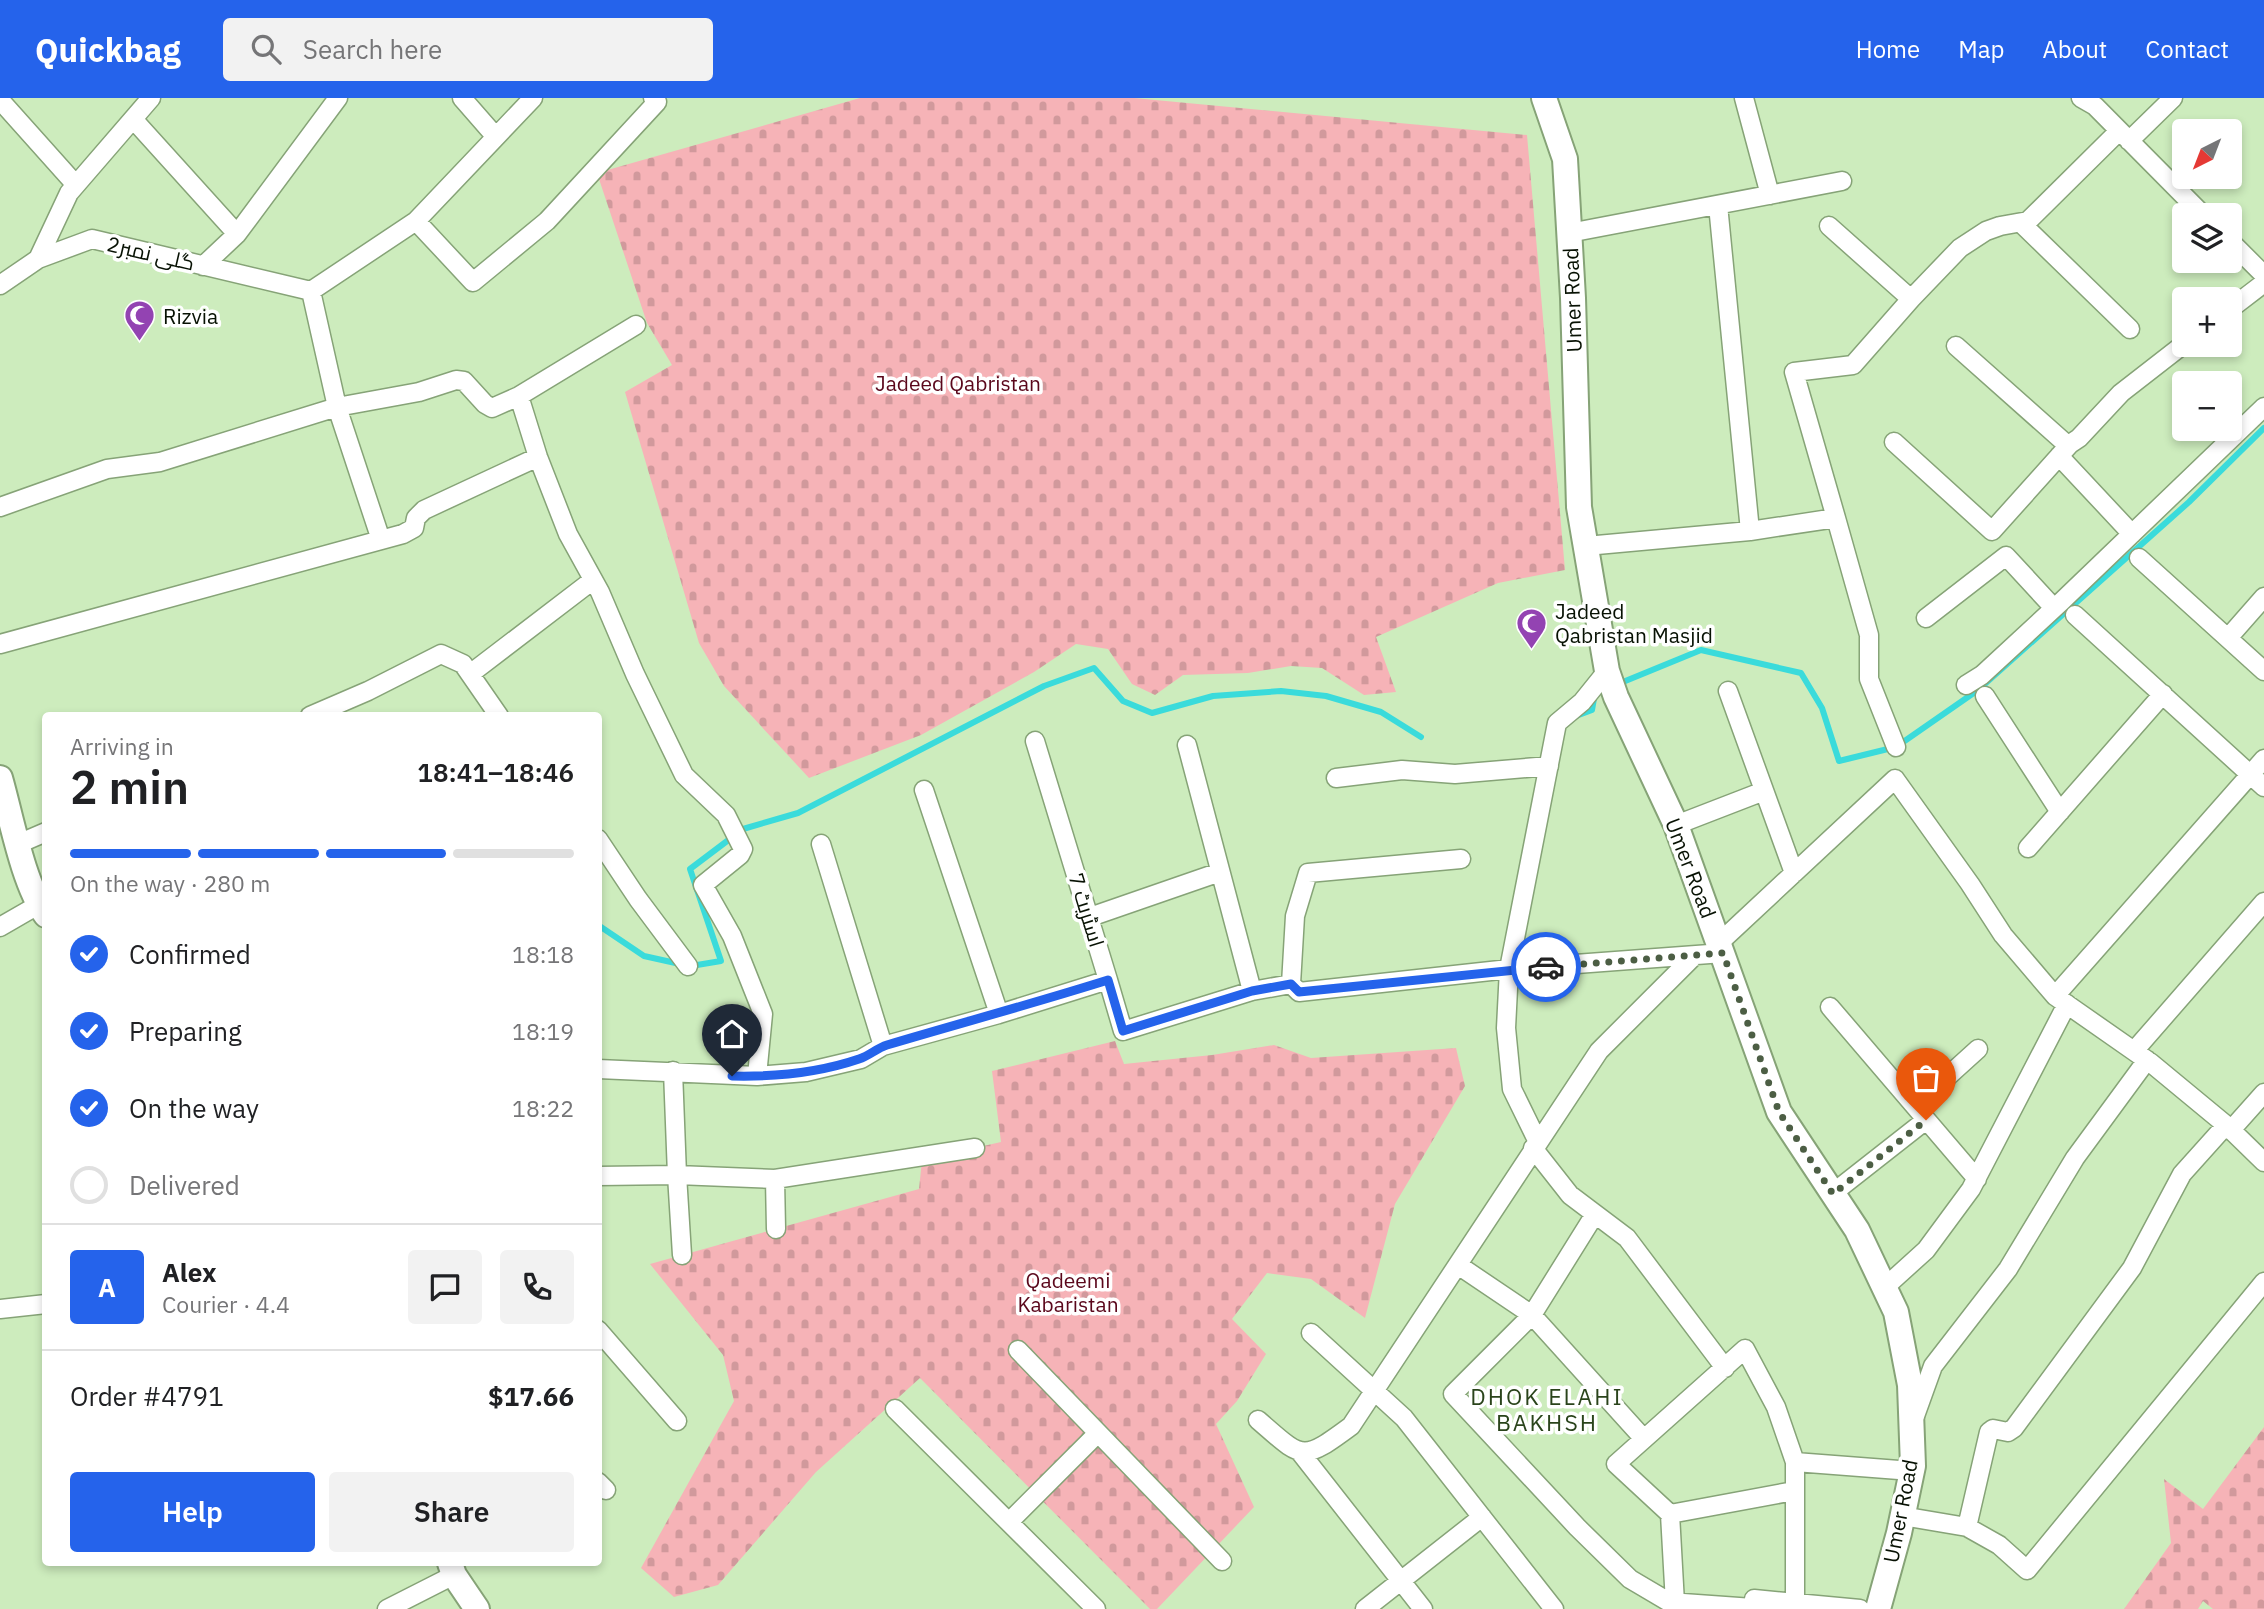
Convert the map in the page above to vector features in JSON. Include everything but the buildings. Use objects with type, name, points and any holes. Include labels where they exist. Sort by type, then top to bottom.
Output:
[{"type":"street","points":[[38,259],[69,193],[151,98]]},
{"type":"street","points":[[203,266],[237,234],[338,98]]},
{"type":"street","points":[[462,98],[496,137]]},
{"type":"street","points":[[382,540],[337,407],[311,292],[416,221],[533,98]]},
{"type":"street","points":[[416,221],[473,282],[547,221],[657,102],[653,98]]},
{"type":"street","name":"Umer Road","points":[[1544,98],[1565,159],[1579,507],[1607,671],[1616,697],[1676,825],[1779,1112],[1857,1230],[1896,1312],[1910,1385],[1912,1471],[1878,1609]]},
{"type":"street","points":[[1744,98],[1770,195]]},
{"type":"street","points":[[2081,98],[2095,106],[2191,203]]},
{"type":"street","points":[[1896,747],[1869,679],[1868,635],[1794,372],[1853,365],[1912,299],[1968,243],[2000,226],[2028,221],[2124,136],[2174,98]]},
{"type":"street","points":[[0,100],[76,185]]},
{"type":"street","points":[[133,119],[237,234]]},
{"type":"street","points":[[1569,233],[1842,181]]},
{"type":"street","points":[[1718,205],[1750,531]]},
{"type":"street","points":[[2022,224],[2130,329]]},
{"type":"street","points":[[1829,226],[1912,299]]},
{"type":"street","name":"گلی نمبر2","points":[[0,285],[38,259],[92,239],[311,292]]},
{"type":"street","points":[[2242,254],[2264,275]]},
{"type":"street","points":[[2242,300],[2264,283]]},
{"type":"street","points":[[0,507],[107,469],[160,462],[337,407],[419,392],[461,380],[492,408],[519,396],[636,325]]},
{"type":"street","points":[[1956,346],[2064,442],[2064,450],[2132,534]]},
{"type":"street","points":[[1894,442],[1993,531],[2064,450],[2079,438],[2120,393],[2172,353]]},
{"type":"street","points":[[519,396],[538,457],[568,534],[593,580],[684,775],[726,816],[743,849],[740,855],[703,885],[732,936],[763,1014],[757,1076]]},
{"type":"street","points":[[1966,685],[1982,675],[2054,608],[2264,407]]},
{"type":"street","points":[[0,644],[409,531],[414,528],[416,518],[424,510],[538,457]]},
{"type":"street","points":[[1586,546],[1750,531],[1836,518]]},
{"type":"street","points":[[1926,618],[2006,556],[2054,608]]},
{"type":"street","points":[[2139,558],[2264,671]]},
{"type":"street","points":[[470,674],[593,580]]},
{"type":"street","points":[[2228,638],[2264,597]]},
{"type":"street","points":[[2075,615],[2264,787]]},
{"type":"street","points":[[319,712],[441,654],[463,664],[496,712]]},
{"type":"street","points":[[1607,671],[1582,702],[1557,723],[1509,969],[1506,1028],[1512,1089],[1536,1145],[1570,1195],[1627,1238],[1725,1368]]},
{"type":"street","points":[[1728,691],[1794,873]]},
{"type":"street","points":[[2028,848],[2162,694]]},
{"type":"street","points":[[1985,696],[2060,812]]},
{"type":"street","name":"اسٹریٹ 7","points":[[1035,741],[1123,1031],[1252,991]]},
{"type":"street","points":[[1187,745],[1252,991],[1291,984]]},
{"type":"street","points":[[1884,1288],[1926,1250],[1977,1179],[2061,1000],[2264,758]]},
{"type":"street","points":[[1336,778],[1402,770],[1455,774],[1549,766]]},
{"type":"street","points":[[1461,859],[1308,873],[1295,916],[1291,984],[1299,992],[1509,969],[1695,956],[1721,948],[1794,873],[1895,779],[2003,935],[2061,1000],[2140,1056],[2228,1128],[2264,1162]]},
{"type":"street","points":[[925,790],[999,1014]]},
{"type":"street","points":[[0,927],[42,910],[2,791]]},
{"type":"street","points":[[1676,825],[1764,791]]},
{"type":"street","points":[[18,844],[42,834]]},
{"type":"street","points":[[821,844],[883,1046]]},
{"type":"street","points":[[602,845],[688,966]]},
{"type":"street","points":[[1090,917],[1220,872]]},
{"type":"street","points":[[1912,1425],[1933,1366],[2008,1269],[2140,1056],[2264,902]]},
{"type":"street","points":[[1258,1420],[1290,1448],[1300,1452],[1318,1451],[1351,1426],[1598,1051],[1695,956]]},
{"type":"street","points":[[602,1069],[757,1076],[817,1070],[861,1059],[883,1046],[1108,980]]},
{"type":"street","points":[[1830,1007],[1977,1179]]},
{"type":"street","points":[[1833,1194],[1920,1113],[1978,1049]]},
{"type":"street","points":[[673,1071],[681,1255]]},
{"type":"street","points":[[1967,1527],[1989,1432],[1993,1429],[2008,1432],[2014,1428],[2132,1268],[2182,1174],[2264,1093]]},
{"type":"street","points":[[602,1176],[677,1175],[775,1179],[975,1148]]},
{"type":"street","points":[[775,1179],[776,1229]]},
{"type":"street","points":[[1595,1213],[1532,1315],[1453,1394],[1577,1527],[1630,1579],[1670,1602],[1753,1609],[1754,1600],[1860,1609]]},
{"type":"street","points":[[1458,1265],[1532,1315],[1644,1439]]},
{"type":"street","points":[[1902,1516],[1967,1527],[1999,1545],[2028,1570],[2264,1282]]},
{"type":"street","points":[[0,1309],[42,1304]]},
{"type":"street","points":[[1311,1333],[1404,1418],[1554,1609]]},
{"type":"street","points":[[602,1335],[677,1421]]},
{"type":"street","points":[[1675,1603],[1670,1514],[1616,1464],[1745,1349],[1776,1407],[1795,1462],[1795,1603]]},
{"type":"street","points":[[1018,1350],[1222,1561]]},
{"type":"street","points":[[895,1409],[1096,1609]]},
{"type":"street","points":[[1009,1521],[1098,1433]]},
{"type":"street","points":[[1300,1452],[1423,1609]]},
{"type":"street","points":[[1795,1462],[1912,1471]]},
{"type":"street","points":[[1670,1514],[1794,1491]]},
{"type":"street","points":[[1365,1609],[1482,1517]]},
{"type":"street","points":[[387,1609],[452,1569],[477,1609]]},
{"type":"green space","name":"Jadeed Qabristan","points":[[860,98],[1134,98],[1527,135],[1565,570],[1498,583],[1376,637],[1396,692],[1364,695],[1322,668],[1291,666],[1248,673],[1183,675],[1155,695],[1132,684],[1108,649],[1076,644],[1034,672],[921,735],[809,778],[724,686],[699,643],[625,392],[672,365],[647,323],[597,173]]},
{"type":"green space","name":"Qadeemi Kabaristan","points":[[1115,1041],[1124,1064],[1212,1055],[1274,1045],[1311,1058],[1456,1048],[1465,1086],[1395,1204],[1365,1318],[1311,1279],[1267,1273],[1232,1319],[1266,1354],[1237,1401],[1216,1424],[1254,1507],[1157,1609],[1150,1609],[920,1378],[816,1472],[718,1585],[674,1597],[641,1568],[734,1401],[723,1355],[650,1264],[919,1189],[922,1160],[1001,1142],[992,1071]]},
{"type":"green space","points":[[2264,1427],[2264,1609],[2213,1609],[2203,1601],[2198,1609],[2124,1609],[2171,1543],[2164,1479],[2203,1509]]},
{"type":"waterway","points":[[1618,684],[1701,650],[1801,673],[1822,708],[1839,761],[1896,747],[1978,690],[2189,502],[2264,428]]},
{"type":"waterway","points":[[691,966],[721,961],[690,869],[743,829],[798,813],[1044,686],[1094,668],[1123,701],[1152,713],[1213,696],[1281,691],[1326,696],[1381,712],[1421,737]]},
{"type":"waterway","points":[[1576,716],[1592,710],[1595,693]]},
{"type":"waterway","points":[[602,928],[644,956],[680,964]]},
{"type":"way so far","points":[[1546,967],[1723,953],[1779,1112],[1833,1194],[1926,1120]]},
{"type":"place","name":"Rizvia","points":[[140,343]]},
{"type":"place","name":"Jadeed Qabristan Masjid","points":[[1532,650]]},
{"type":"district","name":"DHOK ELAHI BAKHSH","points":[[1547,1409]]},
{"type":"route","points":[[732,1076],[806,1072],[861,1059],[883,1046],[1108,980],[1123,1031],[1252,991],[1291,984],[1299,992],[1546,967]]}]
